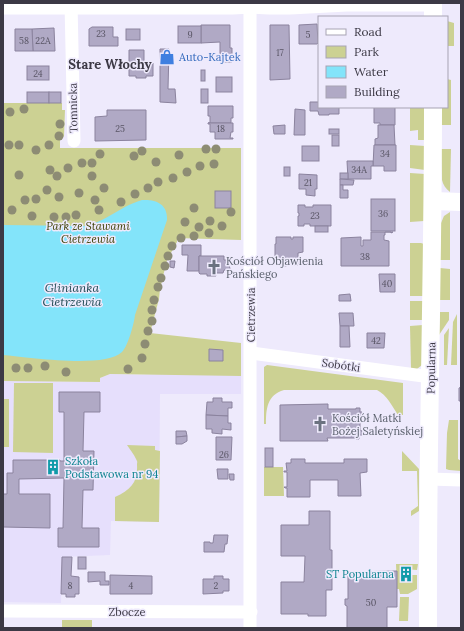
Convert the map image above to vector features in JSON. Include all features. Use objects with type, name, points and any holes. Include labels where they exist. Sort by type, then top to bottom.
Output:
[{"type":"street","points":[[3,8],[71,5],[233,8],[251,5],[270,8],[347,5],[433,8]]},
{"type":"street","name":"Tomnicka","points":[[71,5],[74,141]]},
{"type":"street","name":"Cietrzewia","points":[[250,628],[251,5]]},
{"type":"street","name":"Popularna","points":[[428,628],[433,108]]},
{"type":"street","points":[[433,202],[461,202]]},
{"type":"street","name":"Sobótki","points":[[251,353],[431,377]]},
{"type":"street","points":[[429,479],[461,480]]},
{"type":"street","name":"Zbocze","points":[[3,611],[250,612]]},
{"type":"shaded area","points":[[241,370],[241,394],[160,394],[159,522],[111,521],[110,555],[62,557],[61,603],[3,602],[3,381],[100,382],[100,378],[110,374],[140,375]]},
{"type":"green space","points":[[448,21],[454,23],[454,46],[448,46]]},
{"type":"green space","points":[[448,79],[451,80],[451,125],[441,125],[441,108],[448,108]]},
{"type":"green space","name":"Park ze Stawami Cietrzewia","points":[[3,103],[62,103],[62,110],[65,110],[64,136],[60,140],[60,148],[241,148],[241,240],[177,238],[177,242],[167,260],[150,333],[241,343],[241,376],[110,374],[100,378],[100,382],[3,381]]},
{"type":"green space","points":[[410,108],[424,108],[425,140],[418,140],[418,130],[410,131]]},
{"type":"green space","points":[[410,145],[425,146],[425,170],[410,168]]},
{"type":"green space","points":[[441,149],[451,149],[450,192],[443,184],[442,180]]},
{"type":"green space","points":[[410,173],[425,174],[424,221],[410,222]]},
{"type":"green space","points":[[450,212],[450,260],[440,260],[441,223],[444,216]]},
{"type":"green space","points":[[410,243],[424,244],[424,296],[410,296]]},
{"type":"green space","points":[[440,268],[450,269],[450,300],[440,300]]},
{"type":"green space","points":[[410,301],[424,301],[423,320],[410,320]]},
{"type":"green space","points":[[440,312],[449,312],[449,320],[439,335]]},
{"type":"green space","points":[[457,314],[457,365],[451,365],[453,322]]},
{"type":"green space","points":[[423,325],[422,365],[417,369],[411,369],[410,326]]},
{"type":"green space","points":[[449,328],[447,365],[444,365],[444,335]]},
{"type":"green space","points":[[267,365],[403,383],[403,415],[398,415],[381,392],[377,390],[284,390],[278,392],[271,399],[266,413],[266,424],[264,424],[264,367]]},
{"type":"green space","points":[[14,383],[53,383],[53,453],[13,452]]},
{"type":"green space","points":[[3,399],[9,399],[9,447],[3,447]]},
{"type":"green space","points":[[449,420],[458,420],[458,459],[461,461],[461,471],[446,469],[447,433]]},
{"type":"green space","points":[[127,445],[155,446],[155,450],[160,451],[159,522],[115,521],[115,497],[132,485],[135,481],[137,471],[137,462]]},
{"type":"green space","points":[[402,451],[419,469],[419,511],[411,516],[411,511],[418,506],[417,471],[402,471]]},
{"type":"green space","points":[[264,467],[283,467],[284,496],[264,496]]},
{"type":"green space","points":[[396,564],[418,564],[417,570],[403,569],[403,577],[417,575],[417,589],[408,594],[400,594],[399,589],[397,589]]},
{"type":"green space","points":[[400,597],[409,597],[408,621],[399,621]]},
{"type":"green space","points":[[62,620],[92,620],[92,628],[62,628]]},
{"type":"water","name":"Glinianka Cietrzewia","points":[[142,200],[152,200],[163,206],[167,215],[167,220],[135,315],[130,335],[122,352],[113,357],[100,360],[83,361],[65,361],[3,355],[3,225],[85,226],[101,221],[129,205]]},
{"type":"building","points":[[317,24],[318,43],[299,44],[299,25]]},
{"type":"building","points":[[201,25],[230,25],[230,48],[232,48],[232,62],[220,62],[220,42],[201,43]]},
{"type":"building","points":[[270,25],[289,25],[290,79],[270,80]]},
{"type":"building","points":[[178,26],[201,26],[201,43],[178,43]]},
{"type":"building","points":[[92,27],[113,27],[113,37],[118,37],[118,46],[89,46],[89,29]]},
{"type":"building","points":[[54,28],[55,51],[33,51],[32,29]]},
{"type":"building","points":[[15,29],[32,29],[33,51],[15,51]]},
{"type":"building","points":[[126,29],[140,29],[140,40],[126,40]]},
{"type":"building","points":[[160,49],[169,49],[168,89],[175,89],[176,103],[160,102]]},
{"type":"building","points":[[129,50],[144,50],[144,62],[153,63],[153,76],[136,78],[136,76],[129,76]]},
{"type":"building","points":[[27,66],[49,66],[49,80],[27,80]]},
{"type":"building","points":[[201,70],[205,70],[205,81],[201,81]]},
{"type":"building","points":[[216,77],[232,77],[232,92],[216,92]]},
{"type":"building","points":[[201,89],[208,89],[208,103],[201,103]]},
{"type":"building","points":[[27,92],[49,92],[49,103],[27,103]]},
{"type":"building","points":[[49,92],[61,92],[61,103],[49,103]]},
{"type":"building","points":[[310,102],[318,102],[318,108],[339,108],[339,114],[319,115],[318,111],[310,111]]},
{"type":"building","points":[[208,106],[233,106],[233,118],[231,118],[231,123],[210,123]]},
{"type":"building","points":[[374,108],[395,108],[395,125],[380,125],[380,123],[374,123]]},
{"type":"building","points":[[295,109],[305,110],[305,135],[294,135]]},
{"type":"building","points":[[107,110],[146,110],[146,140],[95,141],[95,117],[107,116]]},
{"type":"building","points":[[208,123],[233,123],[233,132],[231,132],[230,138],[233,139],[215,139],[215,132],[210,132],[210,124]]},
{"type":"building","points":[[285,125],[285,134],[274,134],[273,126]]},
{"type":"building","points":[[378,125],[394,125],[395,145],[375,145],[375,139],[378,138]]},
{"type":"building","points":[[329,129],[339,129],[339,134],[329,134]]},
{"type":"building","points":[[332,135],[339,135],[339,146],[332,146]]},
{"type":"building","points":[[374,145],[396,145],[396,171],[384,171],[384,166],[373,166]]},
{"type":"building","points":[[302,146],[319,146],[319,161],[302,161]]},
{"type":"building","points":[[347,161],[373,161],[373,166],[371,166],[371,179],[348,179]]},
{"type":"building","points":[[284,167],[290,167],[290,176],[284,176]]},
{"type":"building","points":[[340,173],[348,173],[348,179],[340,179]]},
{"type":"building","points":[[299,174],[317,175],[317,189],[315,189],[315,196],[306,195],[306,189],[299,189]]},
{"type":"building","points":[[340,179],[354,180],[353,185],[340,185]]},
{"type":"building","points":[[340,185],[343,185],[343,190],[348,190],[348,198],[340,198]]},
{"type":"building","points":[[215,191],[231,191],[231,208],[215,208]]},
{"type":"building","points":[[371,199],[395,199],[395,231],[371,231]]},
{"type":"building","points":[[298,205],[313,207],[313,205],[331,205],[331,226],[310,226],[310,224],[304,224],[304,226],[298,226]]},
{"type":"building","points":[[315,226],[328,226],[328,232],[315,232]]},
{"type":"building","points":[[371,232],[385,232],[384,240],[389,241],[389,266],[341,266],[341,238],[361,237],[361,246],[363,246],[363,240],[371,240]]},
{"type":"building","points":[[276,237],[291,237],[291,239],[293,239],[293,237],[303,237],[303,252],[298,253],[298,265],[275,265]]},
{"type":"building","points":[[182,245],[201,245],[199,271],[187,271],[188,255],[182,255]]},
{"type":"building","name":"Kościół Objawienia Pańskiego","points":[[199,256],[224,256],[224,260],[231,261],[229,264],[230,270],[224,270],[223,273],[216,273],[216,276],[200,274]]},
{"type":"building","points":[[170,261],[175,261],[174,268],[170,267]]},
{"type":"building","points":[[379,274],[395,274],[395,292],[380,292]]},
{"type":"building","points":[[350,294],[351,301],[339,301],[339,295]]},
{"type":"building","points":[[339,313],[353,313],[354,326],[340,326]]},
{"type":"building","points":[[340,326],[349,326],[350,347],[340,347]]},
{"type":"building","points":[[367,333],[385,333],[384,348],[367,348]]},
{"type":"building","points":[[209,349],[223,350],[223,361],[209,361]]},
{"type":"building","points":[[461,387],[461,401],[459,401],[459,388]]},
{"type":"building","name":"Szkoła Podstawowa nr 94","points":[[59,392],[100,392],[100,412],[84,412],[83,451],[94,451],[93,490],[83,490],[82,528],[99,528],[99,547],[58,547],[58,528],[63,528],[64,478],[19,479],[19,494],[50,494],[50,528],[3,527],[3,494],[7,494],[7,473],[13,473],[13,460],[64,461],[64,412],[59,412]]},
{"type":"building","points":[[213,398],[222,398],[222,402],[232,402],[232,408],[228,408],[228,416],[206,415],[207,402],[213,402]]},
{"type":"building","name":"Kościół Matki Bożej Saletyńskiej","points":[[328,404],[328,409],[360,408],[360,412],[362,412],[362,417],[360,417],[360,430],[362,431],[362,435],[359,435],[359,439],[327,438],[328,441],[280,441],[280,405]]},
{"type":"building","points":[[206,415],[228,416],[228,423],[231,423],[231,430],[222,429],[222,434],[212,433],[212,429],[206,429]]},
{"type":"building","points":[[176,431],[186,431],[187,436],[176,437]]},
{"type":"building","points":[[187,436],[187,441],[182,444],[176,444],[176,437]]},
{"type":"building","points":[[216,437],[232,437],[231,460],[216,460]]},
{"type":"building","points":[[265,448],[273,448],[273,467],[265,467]]},
{"type":"building","points":[[291,459],[305,459],[305,463],[344,463],[344,459],[367,459],[367,472],[360,473],[361,496],[338,496],[338,480],[310,480],[310,497],[287,497],[287,488],[284,487],[287,487],[287,472],[284,471],[287,471],[286,463],[291,463]]},
{"type":"building","points":[[217,469],[228,469],[228,479],[218,479]]},
{"type":"building","points":[[229,474],[234,474],[234,480],[230,480]]},
{"type":"building","points":[[309,511],[330,511],[332,590],[326,590],[326,616],[281,614],[281,582],[304,582],[305,556],[281,556],[281,525],[309,525]]},
{"type":"building","points":[[214,535],[228,535],[224,552],[204,552],[204,542],[213,543]]},
{"type":"building","points":[[62,557],[72,557],[71,576],[79,577],[79,594],[75,594],[75,597],[66,597],[66,594],[61,594]]},
{"type":"building","points":[[78,557],[86,557],[86,569],[78,569]]},
{"type":"building","points":[[397,571],[397,607],[387,607],[387,628],[347,628],[347,606],[345,605],[345,599],[348,599],[348,572]]},
{"type":"building","points":[[88,572],[105,572],[105,581],[109,581],[109,585],[100,585],[100,581],[88,582]]},
{"type":"building","points":[[110,575],[152,576],[152,594],[110,594]]},
{"type":"building","points":[[214,576],[223,576],[223,579],[229,579],[229,591],[223,591],[223,593],[203,594],[203,579],[214,579]]},
{"type":"place","name":"Auto-Kajtek","points":[[167,57]]},
{"type":"place","name":"Kościół Objawienia Pańskiego","points":[[214,267]]},
{"type":"place","name":"Kościół Matki Bożej Saletyńskiej","points":[[320,424]]},
{"type":"place","name":"Szkoła Podstawowa nr 94","points":[[53,467]]},
{"type":"place","name":"ST Popularna","points":[[406,574]]},
{"type":"district","name":"Stare Włochy","points":[[110,64]]}]
